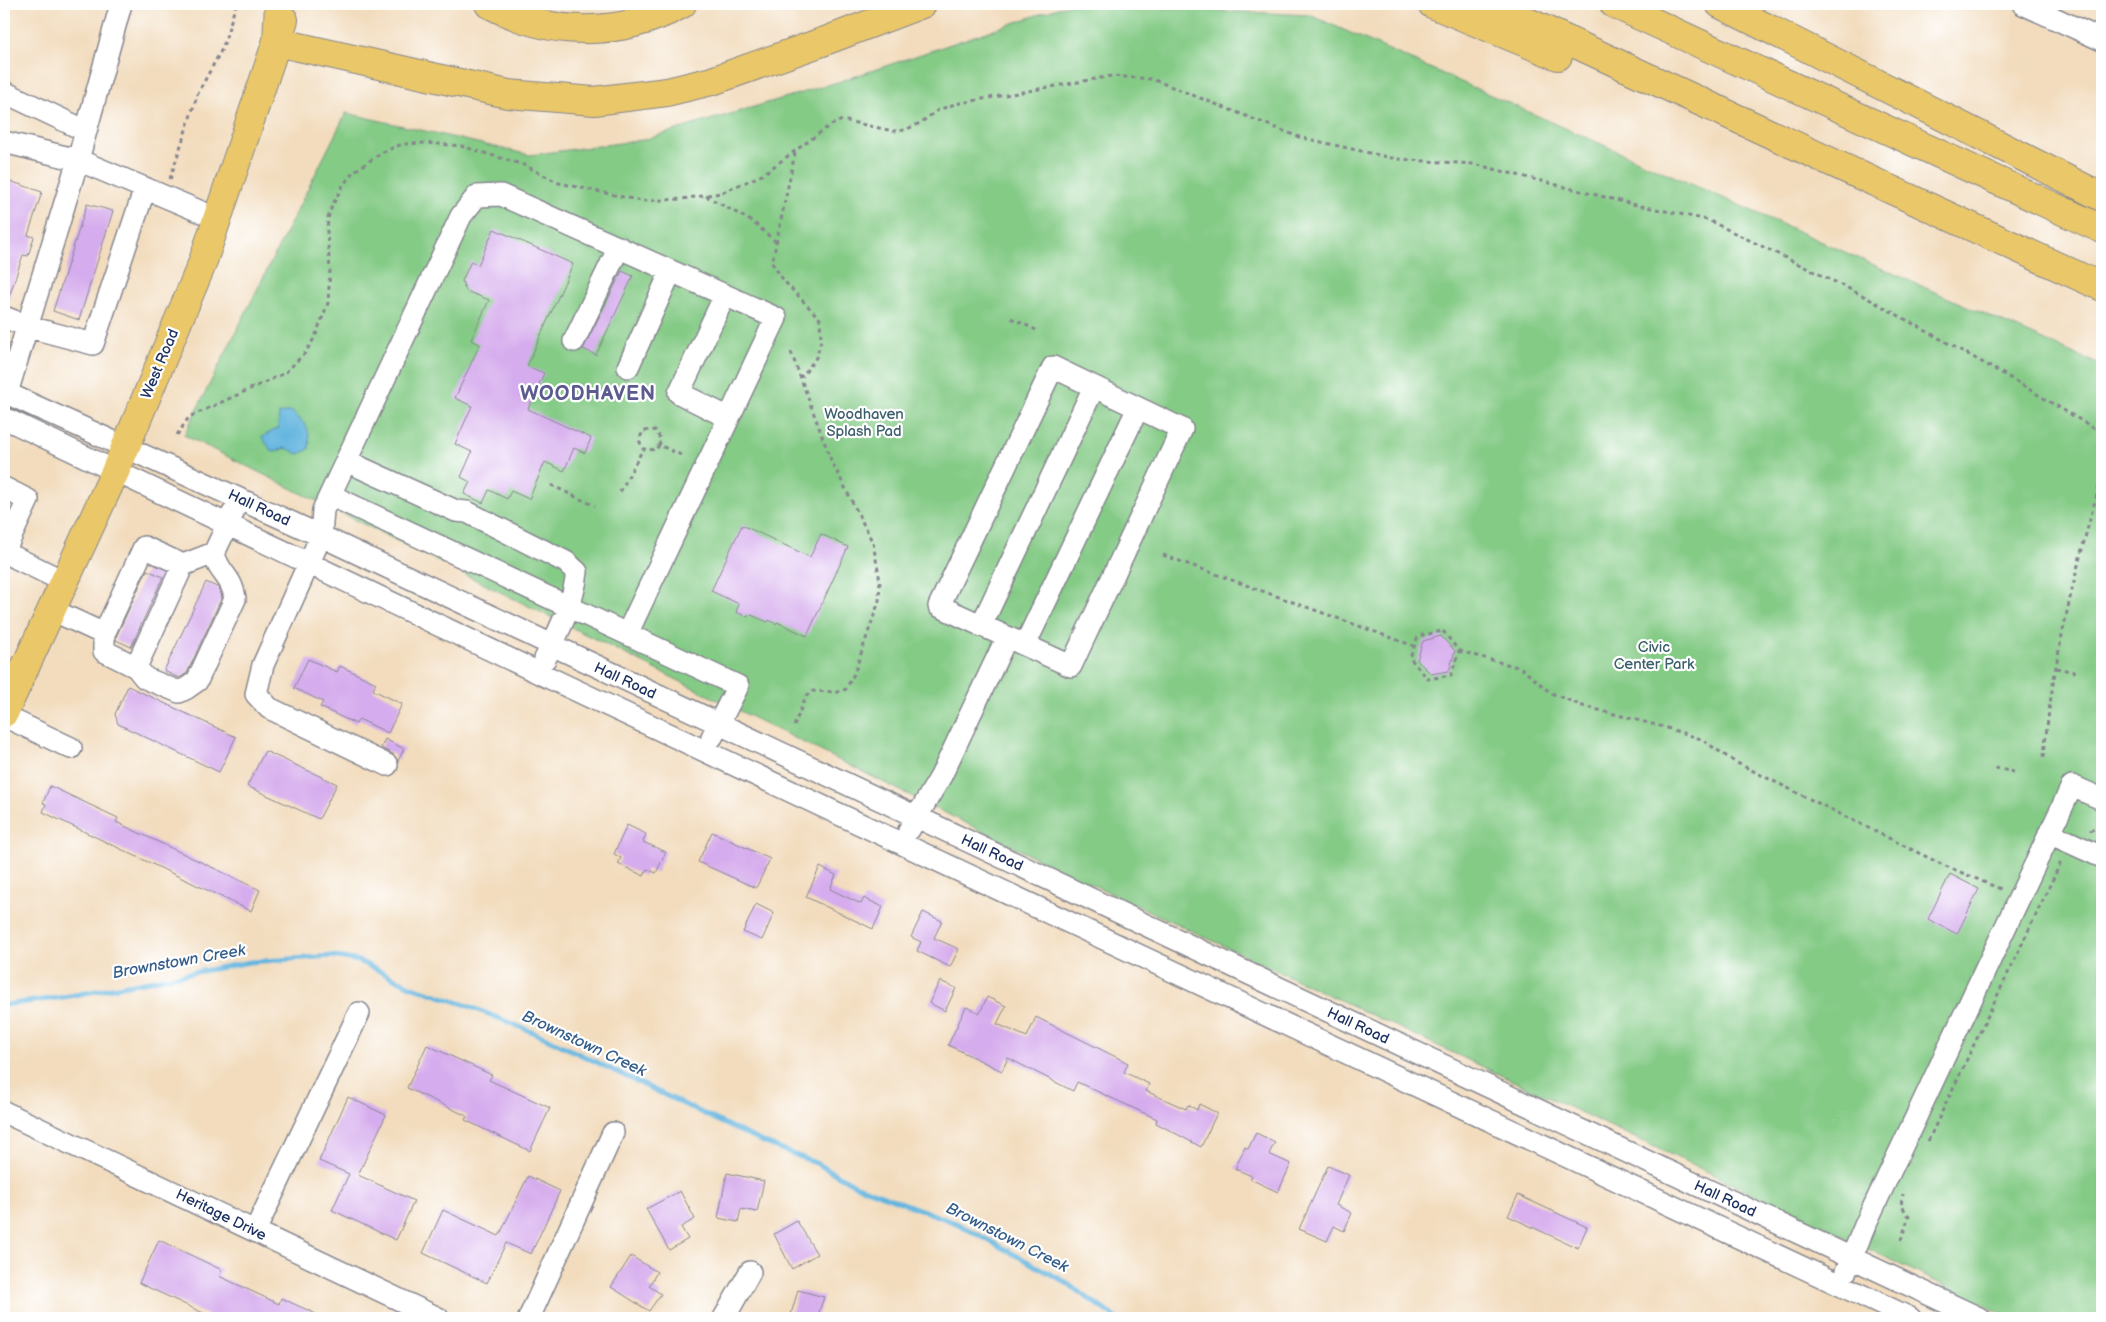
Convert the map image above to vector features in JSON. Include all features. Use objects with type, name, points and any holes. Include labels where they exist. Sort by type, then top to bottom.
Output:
[{"type":"main road","points":[[279,4],[277,42],[508,94],[576,100],[619,99],[667,92],[712,81],[826,41],[922,4]]},
{"type":"main road","name":"West Road","points":[[4,713],[115,472],[202,264],[289,4]]},
{"type":"main road","points":[[489,4],[504,12],[540,25],[587,30],[634,24],[682,4]]},
{"type":"main road","points":[[1432,4],[1640,92],[1696,101]]},
{"type":"main road","points":[[1489,4],[2102,287]]},
{"type":"main road","points":[[1614,4],[2102,229]]},
{"type":"main road","points":[[1720,4],[2102,197]]},
{"type":"street","points":[[6,392],[29,327],[121,4]]},
{"type":"street","points":[[2023,4],[2102,40]]},
{"type":"street","points":[[4,92],[86,130]]},
{"type":"street","points":[[4,145],[8,143],[78,160],[218,219]]},
{"type":"street","points":[[4,317],[29,327],[93,344],[145,188]]},
{"type":"street","points":[[387,765],[269,708],[256,694],[263,665],[321,536],[323,510],[461,216],[477,196],[501,195],[776,318],[627,634]]},
{"type":"street","points":[[574,340],[618,247]]},
{"type":"street","points":[[628,367],[671,271]]},
{"type":"street","points":[[724,295],[679,393],[729,418]]},
{"type":"street","points":[[1054,367],[1094,387],[1182,429],[1071,666],[940,606],[1054,367]]},
{"type":"street","points":[[981,626],[1094,387]]},
{"type":"street","name":"Hall Road","points":[[6,392],[321,536],[718,725],[1852,1258],[1970,1316]]},
{"type":"street","points":[[902,844],[1016,641],[1138,408]]},
{"type":"street","name":"Hall Road","points":[[4,418],[538,673],[1910,1318]]},
{"type":"street","points":[[346,461],[456,511],[467,512],[566,562],[577,572],[576,584],[552,646],[538,673]]},
{"type":"street","points":[[4,488],[28,500],[4,552],[65,582]]},
{"type":"street","points":[[330,495],[738,686],[705,751]]},
{"type":"street","points":[[183,565],[144,548],[104,634],[104,652],[136,667],[145,678],[178,692],[188,688],[197,681],[235,599],[233,584],[216,564],[214,553],[240,499]]},
{"type":"street","points":[[136,667],[183,565],[214,553]]},
{"type":"street","points":[[52,610],[104,634]]},
{"type":"street","points":[[4,716],[71,748]]},
{"type":"street","points":[[1840,1285],[1866,1223],[2072,786],[2102,799]]},
{"type":"street","points":[[2049,833],[2102,857]]},
{"type":"street","points":[[1230,998],[1243,972]]},
{"type":"street","points":[[254,1231],[359,1013]]},
{"type":"street","name":"Heritage Drive","points":[[5,1117],[438,1318]]},
{"type":"street","points":[[529,1318],[614,1133]]},
{"type":"street","points":[[724,1318],[750,1272]]},
{"type":"path","points":[[169,184],[198,93],[223,47],[236,4]]},
{"type":"path","points":[[177,435],[190,417],[285,373],[305,353],[315,337],[328,303],[330,270],[327,232],[328,218],[332,206],[353,172],[383,152],[402,144],[427,143],[461,146],[524,165],[559,183],[642,200],[704,196],[721,193],[762,175],[829,126],[842,120],[893,131],[905,130],[920,123],[938,110],[955,104],[1112,76],[1152,79],[1299,137],[1396,159],[1474,164],[1632,204],[1708,220],[1860,294],[2005,375],[2102,433]]},
{"type":"path","points":[[795,152],[772,263],[784,281],[820,320],[821,340],[817,356],[802,378]]},
{"type":"path","points":[[704,196],[753,222],[776,242]]},
{"type":"path","points":[[1011,318],[1036,330]]},
{"type":"path","points":[[791,352],[831,460],[873,544],[880,581],[879,601],[854,674],[846,689],[838,692],[811,691],[805,698],[794,726]]},
{"type":"path","points":[[654,430],[661,440],[659,445],[656,450],[643,449],[639,440],[643,431],[654,430]]},
{"type":"path","points":[[659,445],[681,455]]},
{"type":"path","points":[[620,492],[643,449]]},
{"type":"path","points":[[2044,757],[2047,722],[2064,620],[2102,476]]},
{"type":"path","points":[[551,485],[594,506]]},
{"type":"path","points":[[1163,555],[1414,646]]},
{"type":"path","points":[[1459,651],[1450,675],[1428,679],[1410,658],[1418,636],[1442,632],[1459,651],[1521,668],[1551,693],[1583,706],[1664,727],[1701,739],[1735,762],[1941,864],[2010,894]]},
{"type":"path","points":[[2056,668],[2075,672]]},
{"type":"path","points":[[1995,768],[2014,772]]},
{"type":"path","points":[[1927,1143],[2064,856],[2072,844],[2084,833],[2102,824]]},
{"type":"path","points":[[1901,1240],[1909,1216],[1901,1205],[1906,1188]]},
{"type":"green space","name":"Civic Center Park","points":[[1070,4],[1310,15],[2102,366],[2102,1318],[2014,1318],[1995,1310],[1693,1165],[1044,862],[184,435],[346,113],[530,155],[643,140],[841,81]]},
{"type":"water","points":[[291,411],[306,427],[309,436],[309,449],[299,454],[286,448],[272,452],[262,437],[278,428],[279,414]]},
{"type":"building","points":[[4,179],[42,192],[28,235],[34,237],[28,256],[23,255],[7,303],[4,303]]},
{"type":"building","points":[[87,204],[113,211],[79,320],[53,311]]},
{"type":"building","points":[[494,229],[573,264],[527,366],[544,373],[528,409],[591,438],[585,453],[574,448],[564,471],[545,462],[529,499],[511,491],[507,499],[489,490],[483,503],[464,494],[470,482],[461,477],[472,452],[455,444],[472,406],[455,398],[480,344],[471,340],[489,300],[466,291],[462,281],[471,261],[478,265]]},
{"type":"building","points":[[622,271],[633,276],[596,355],[583,349]]},
{"type":"building","points":[[742,525],[810,557],[821,534],[848,547],[807,636],[777,622],[776,624],[749,614],[748,617],[736,612],[739,604],[711,591]]},
{"type":"building","points":[[147,570],[163,577],[131,647],[116,640],[116,637]]},
{"type":"building","points":[[206,582],[219,588],[222,597],[187,673],[179,678],[164,671]]},
{"type":"building","points":[[1441,636],[1455,651],[1449,671],[1431,674],[1417,660],[1423,641]]},
{"type":"building","points":[[308,659],[337,672],[340,666],[376,683],[373,690],[402,704],[388,733],[359,719],[356,724],[320,707],[323,702],[294,688]]},
{"type":"building","points":[[128,686],[236,737],[219,772],[118,724],[115,714]]},
{"type":"building","points":[[385,739],[404,749],[398,761],[393,754],[381,748]]},
{"type":"building","points":[[265,751],[337,784],[319,819],[247,786]]},
{"type":"building","points":[[50,786],[118,818],[116,822],[260,890],[251,911],[43,812],[46,804],[43,803]]},
{"type":"building","points":[[627,825],[646,834],[643,842],[666,852],[656,873],[647,869],[644,876],[618,864],[621,858],[614,854]]},
{"type":"building","points":[[712,832],[770,859],[756,888],[698,862]]},
{"type":"building","points":[[820,867],[836,875],[830,889],[861,904],[864,898],[883,907],[873,929],[806,897]]},
{"type":"building","points":[[1950,874],[1979,889],[1957,934],[1928,919]]},
{"type":"building","points":[[756,904],[774,913],[762,940],[743,932]]},
{"type":"building","points":[[923,912],[942,921],[934,938],[959,949],[950,967],[917,951],[921,942],[911,937]]},
{"type":"building","points":[[940,981],[956,988],[945,1011],[929,1003]]},
{"type":"building","points":[[987,997],[1006,1006],[997,1024],[1027,1037],[1036,1017],[1128,1063],[1124,1072],[1149,1084],[1146,1091],[1186,1109],[1188,1105],[1197,1110],[1199,1104],[1217,1113],[1201,1147],[1156,1123],[1157,1119],[1077,1082],[1073,1091],[1008,1058],[1002,1071],[948,1045],[966,1007],[980,1013]]},
{"type":"building","points":[[427,1045],[492,1075],[489,1080],[550,1108],[530,1151],[465,1120],[467,1116],[407,1088]]},
{"type":"building","points":[[348,1097],[386,1115],[358,1175],[414,1201],[396,1240],[332,1210],[349,1174],[319,1161]]},
{"type":"building","points":[[1256,1133],[1275,1142],[1269,1154],[1291,1164],[1278,1192],[1250,1179],[1252,1176],[1235,1169],[1245,1147],[1248,1149]]},
{"type":"building","points":[[1328,1166],[1349,1175],[1336,1205],[1352,1213],[1344,1231],[1334,1226],[1327,1241],[1299,1229]]},
{"type":"building","points":[[727,1173],[764,1181],[757,1212],[741,1209],[738,1222],[718,1218]]},
{"type":"building","points":[[528,1176],[560,1191],[531,1254],[506,1243],[487,1283],[423,1253],[443,1210],[499,1236]]},
{"type":"building","points":[[680,1191],[695,1219],[681,1227],[688,1239],[669,1250],[646,1209]]},
{"type":"building","points":[[1518,1195],[1587,1227],[1578,1248],[1508,1216]]},
{"type":"building","points":[[797,1221],[817,1254],[792,1269],[774,1234]]},
{"type":"building","points":[[159,1240],[222,1270],[219,1276],[279,1304],[281,1298],[325,1318],[214,1318],[139,1283]]},
{"type":"building","points":[[631,1256],[657,1272],[649,1286],[661,1294],[649,1311],[611,1287]]},
{"type":"building","points":[[798,1290],[824,1297],[817,1318],[790,1318]]},
{"type":"waterway","name":"Brownstown Creek","points":[[4,1005],[64,997],[250,962],[332,956],[359,961],[410,986],[466,1005],[542,1036],[758,1140],[818,1164],[855,1185],[956,1223],[1062,1280],[1116,1318]]},
{"type":"district","name":"WOODHAVEN","points":[[588,394]]},
{"type":"park label","name":"Woodhaven Splash Pad","points":[[864,422]]}]
